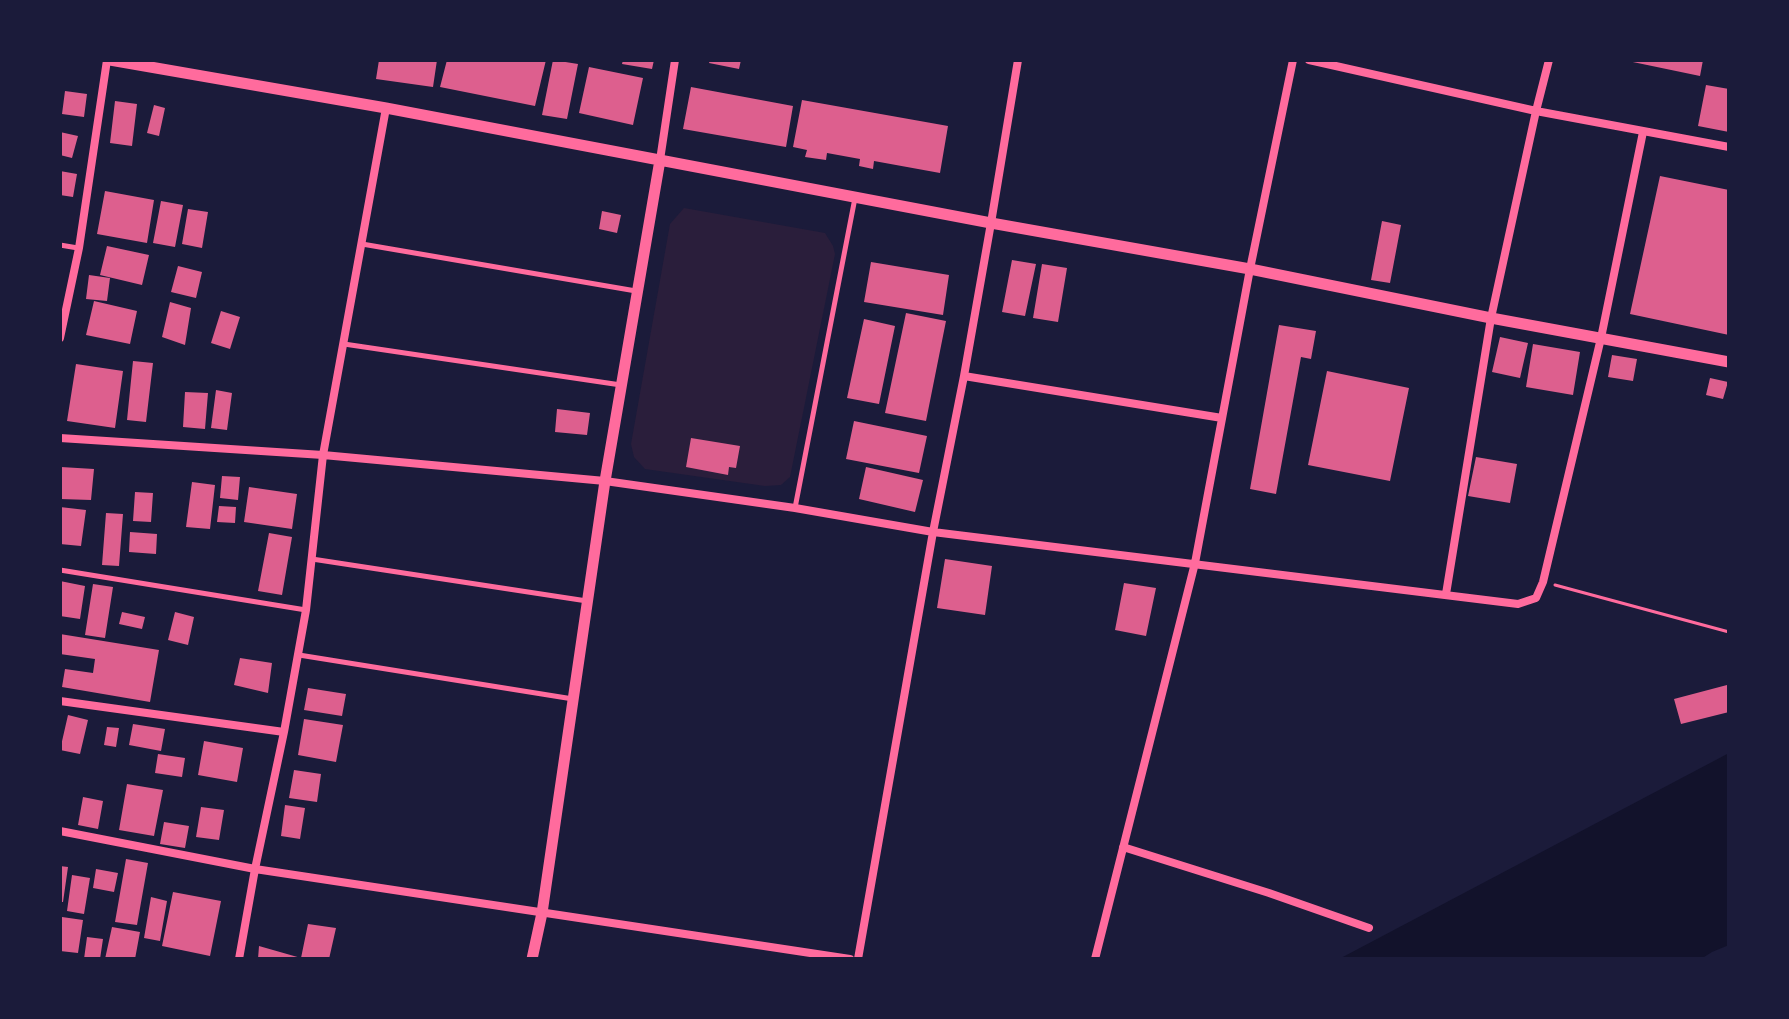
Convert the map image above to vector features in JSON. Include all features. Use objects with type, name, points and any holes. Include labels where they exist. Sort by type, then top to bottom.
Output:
[{"type":"street","points":[[60,338],[79,248],[108,60],[386,108],[1729,362]]},
{"type":"street","points":[[532,959],[542,913],[605,481],[675,60]]},
{"type":"street","points":[[858,959],[1018,60]]},
{"type":"street","points":[[1095,959],[1195,563],[1293,60]]},
{"type":"street","points":[[1309,60],[1536,111],[1729,147]]},
{"type":"street","points":[[1446,594],[1491,318],[1549,60]]},
{"type":"street","points":[[239,959],[306,610],[323,455],[386,108]]},
{"type":"street","points":[[60,438],[323,455],[605,481],[795,508],[933,532],[1518,604],[1536,598],[1543,582],[1601,338],[1643,132]]},
{"type":"street","points":[[964,376],[1222,418]]},
{"type":"street","points":[[60,701],[284,732]]},
{"type":"street","points":[[60,831],[255,869],[850,959]]},
{"type":"street","points":[[1123,847],[1369,928]]},
{"type":"lane","points":[[795,508],[855,197]]},
{"type":"lane","points":[[361,244],[637,292]]},
{"type":"lane","points":[[60,245],[79,248]]},
{"type":"lane","points":[[343,344],[621,385]]},
{"type":"lane","points":[[311,559],[587,601]]},
{"type":"lane","points":[[60,570],[306,610]]},
{"type":"lane","points":[[298,654],[573,699]]},
{"type":"path","points":[[1543,582],[1729,632]]},
{"type":"shaded area","points":[[684,208],[825,233],[833,246],[835,254],[790,477],[781,485],[765,486],[645,469],[634,457],[631,444],[670,224]]},
{"type":"shaded area","points":[[1729,753],[1729,945],[1701,959],[1339,959]]},
{"type":"building","points":[[379,60],[437,60],[433,87],[376,79]]},
{"type":"building","points":[[447,60],[546,60],[535,106],[440,87]]},
{"type":"building","points":[[553,60],[578,64],[567,119],[542,115]]},
{"type":"building","points":[[623,60],[654,60],[652,69],[622,64]]},
{"type":"building","points":[[710,60],[741,60],[739,69],[709,63]]},
{"type":"building","points":[[1629,60],[1703,60],[1700,76]]},
{"type":"building","points":[[589,67],[643,78],[633,125],[579,113]]},
{"type":"building","points":[[1706,85],[1729,89],[1729,132],[1698,126]]},
{"type":"building","points":[[691,87],[793,106],[786,147],[683,129]]},
{"type":"building","points":[[65,91],[87,94],[84,117],[62,114]]},
{"type":"building","points":[[802,100],[948,126],[940,173],[874,161],[873,169],[859,166],[860,159],[827,153],[826,160],[805,157],[807,150],[793,147]]},
{"type":"building","points":[[115,101],[137,104],[132,146],[110,143]]},
{"type":"building","points":[[154,105],[165,108],[159,136],[147,133]]},
{"type":"building","points":[[60,132],[78,136],[72,158],[60,155]]},
{"type":"building","points":[[60,171],[77,174],[73,197],[60,195]]},
{"type":"building","points":[[1660,176],[1729,190],[1729,335],[1630,314]]},
{"type":"building","points":[[105,191],[154,200],[147,243],[97,234]]},
{"type":"building","points":[[161,201],[183,205],[175,247],[153,243]]},
{"type":"building","points":[[188,209],[208,212],[202,248],[182,244]]},
{"type":"building","points":[[602,211],[621,215],[617,233],[599,229]]},
{"type":"building","points":[[1382,221],[1401,225],[1390,283],[1371,280]]},
{"type":"building","points":[[107,246],[149,255],[142,285],[100,275]]},
{"type":"building","points":[[1012,260],[1036,264],[1025,316],[1002,312]]},
{"type":"building","points":[[871,262],[949,275],[943,315],[864,302]]},
{"type":"building","points":[[1042,264],[1067,268],[1058,322],[1033,318]]},
{"type":"building","points":[[178,266],[202,272],[196,298],[171,292]]},
{"type":"building","points":[[89,275],[110,278],[107,301],[86,299]]},
{"type":"building","points":[[94,301],[137,311],[130,344],[86,335]]},
{"type":"building","points":[[170,302],[191,308],[185,345],[162,337]]},
{"type":"building","points":[[221,311],[240,317],[230,349],[211,343]]},
{"type":"building","points":[[906,313],[946,321],[926,421],[885,413]]},
{"type":"building","points":[[864,319],[895,326],[879,404],[847,398]]},
{"type":"building","points":[[1279,325],[1316,331],[1311,359],[1301,357],[1276,494],[1250,489]]},
{"type":"building","points":[[1500,337],[1528,343],[1520,378],[1492,372]]},
{"type":"building","points":[[1533,344],[1580,352],[1573,395],[1526,387]]},
{"type":"building","points":[[1612,355],[1637,359],[1633,381],[1608,377]]},
{"type":"building","points":[[133,361],[153,363],[146,422],[127,420]]},
{"type":"building","points":[[76,364],[123,371],[115,428],[67,421]]},
{"type":"building","points":[[1327,371],[1409,388],[1390,481],[1308,465]]},
{"type":"building","points":[[1710,378],[1728,382],[1723,399],[1706,395]]},
{"type":"building","points":[[216,390],[232,393],[227,430],[211,428]]},
{"type":"building","points":[[185,392],[208,393],[205,429],[183,427]]},
{"type":"building","points":[[557,409],[590,413],[587,435],[555,432]]},
{"type":"building","points":[[854,421],[927,436],[919,473],[846,459]]},
{"type":"building","points":[[691,438],[740,446],[736,468],[729,467],[728,475],[686,467]]},
{"type":"building","points":[[1476,457],[1517,464],[1510,503],[1468,496]]},
{"type":"building","points":[[61,467],[94,469],[91,500],[60,499]]},
{"type":"building","points":[[866,467],[923,480],[915,512],[859,499]]},
{"type":"building","points":[[222,476],[240,477],[238,500],[220,498]]},
{"type":"building","points":[[192,482],[215,485],[210,529],[186,527]]},
{"type":"building","points":[[249,487],[297,494],[292,529],[244,522]]},
{"type":"building","points":[[135,492],[153,493],[151,522],[133,521]]},
{"type":"building","points":[[219,506],[236,507],[235,523],[217,522]]},
{"type":"building","points":[[60,507],[86,510],[81,546],[60,544]]},
{"type":"building","points":[[106,513],[123,514],[119,566],[102,565]]},
{"type":"building","points":[[130,532],[157,534],[156,554],[129,552]]},
{"type":"building","points":[[269,533],[292,537],[282,595],[258,591]]},
{"type":"building","points":[[945,559],[992,566],[985,615],[937,608]]},
{"type":"building","points":[[60,581],[85,586],[80,619],[60,616]]},
{"type":"building","points":[[1124,583],[1156,588],[1146,636],[1115,630]]},
{"type":"building","points":[[93,584],[113,587],[105,638],[85,635]]},
{"type":"building","points":[[122,612],[145,617],[142,629],[119,624]]},
{"type":"building","points":[[175,612],[194,617],[188,645],[168,640]]},
{"type":"building","points":[[60,634],[159,650],[150,702],[62,687],[65,669],[93,673],[95,659],[60,654]]},
{"type":"building","points":[[240,658],[272,663],[268,693],[234,685]]},
{"type":"building","points":[[1727,685],[1729,712],[1681,724],[1674,699]]},
{"type":"building","points":[[308,688],[346,694],[342,716],[304,710]]},
{"type":"building","points":[[68,715],[88,720],[80,754],[60,750]]},
{"type":"building","points":[[304,719],[343,725],[336,762],[298,755]]},
{"type":"building","points":[[133,724],[165,729],[161,751],[129,745]]},
{"type":"building","points":[[107,727],[119,728],[116,747],[104,745]]},
{"type":"building","points":[[204,741],[243,748],[237,782],[198,775]]},
{"type":"building","points":[[158,754],[185,758],[182,777],[155,773]]},
{"type":"building","points":[[294,770],[321,774],[317,802],[289,798]]},
{"type":"building","points":[[127,784],[163,790],[154,836],[119,830]]},
{"type":"building","points":[[83,797],[103,801],[98,829],[78,825]]},
{"type":"building","points":[[285,805],[305,808],[300,839],[281,836]]},
{"type":"building","points":[[201,807],[224,810],[219,840],[196,837]]},
{"type":"building","points":[[164,822],[189,826],[185,848],[160,844]]},
{"type":"building","points":[[126,859],[148,863],[137,925],[115,922]]},
{"type":"building","points":[[60,866],[68,867],[63,902],[60,902]]},
{"type":"building","points":[[96,869],[118,873],[114,892],[93,888]]},
{"type":"building","points":[[72,875],[90,878],[84,914],[67,911]]},
{"type":"building","points":[[173,892],[221,901],[210,956],[162,946]]},
{"type":"building","points":[[151,897],[167,901],[160,941],[144,938]]},
{"type":"building","points":[[62,917],[83,920],[78,953],[60,951]]},
{"type":"building","points":[[308,924],[336,928],[329,959],[258,959],[259,946],[301,958]]},
{"type":"building","points":[[112,927],[140,932],[135,959],[105,959]]},
{"type":"building","points":[[87,937],[103,939],[100,959],[84,959]]}]
